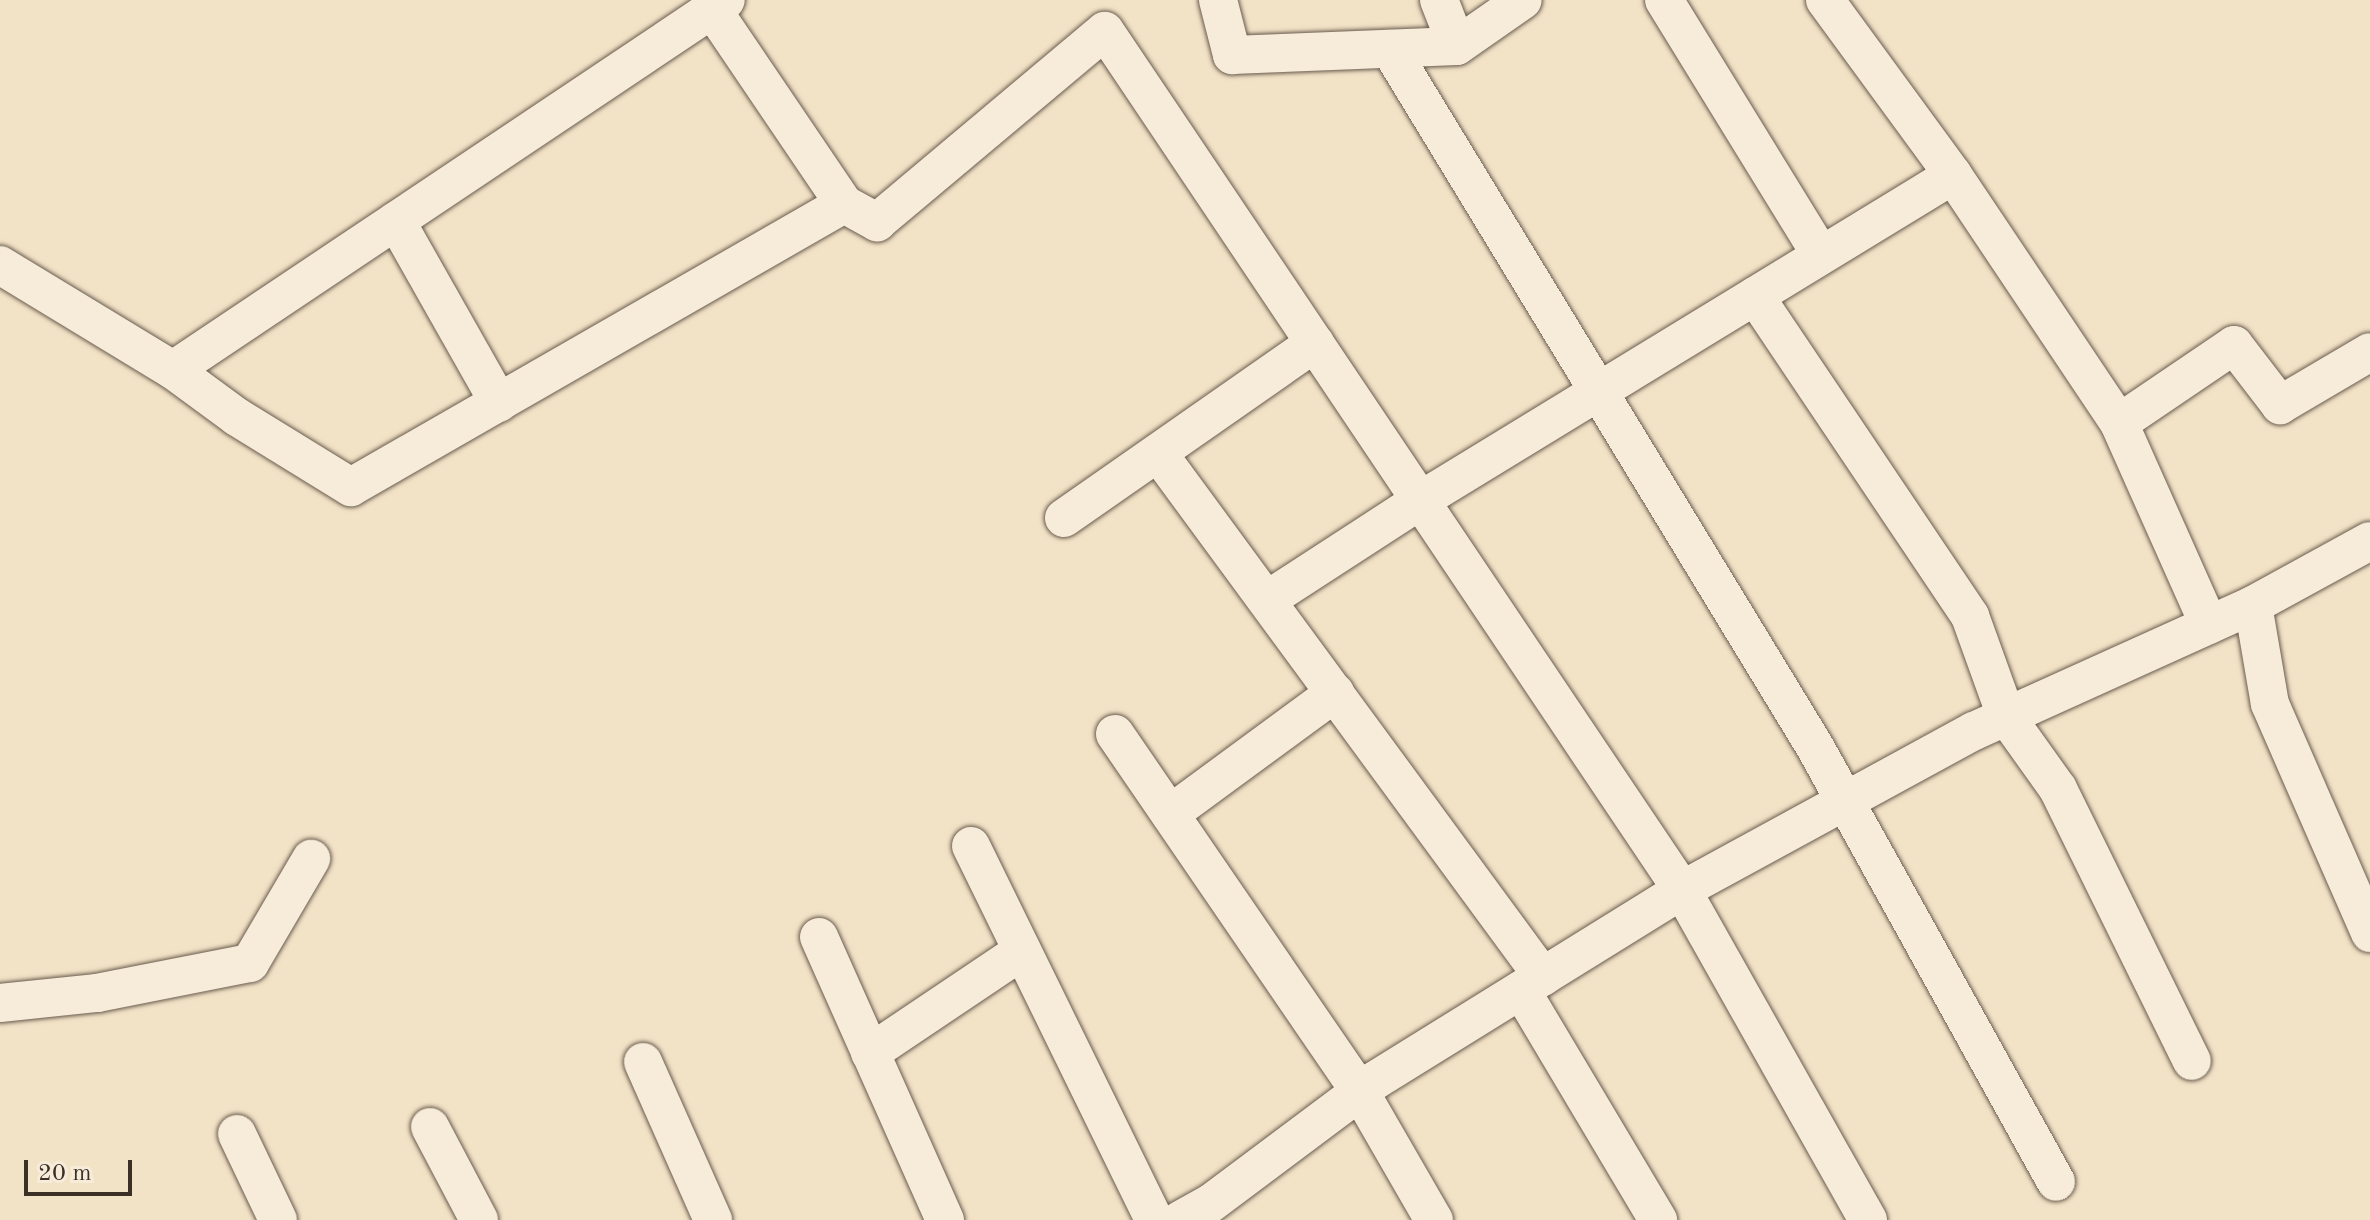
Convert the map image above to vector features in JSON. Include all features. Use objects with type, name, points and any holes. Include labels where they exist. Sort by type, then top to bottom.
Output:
[{"type":"street","points":[[1218,0],[1232,55],[1457,46],[1523,0]]},
{"type":"street","points":[[1439,0],[1457,46]]},
{"type":"street","points":[[1664,0],[1821,255]]},
{"type":"street","points":[[1825,0],[1953,175],[2119,423],[2209,625]]},
{"type":"street","points":[[173,370],[719,5],[844,204],[877,222],[1105,31],[1682,890],[1868,1220]]},
{"type":"street","points":[[1390,49],[1845,801],[2056,1182]]},
{"type":"street","points":[[1267,600],[1421,500],[1953,175]]},
{"type":"street","points":[[0,265],[173,370],[237,417],[351,487],[844,204]]},
{"type":"street","points":[[396,221],[499,403]]},
{"type":"street","points":[[1755,296],[1970,616],[2006,716],[2058,789],[2192,1061]]},
{"type":"street","points":[[1064,518],[1315,343]]},
{"type":"street","points":[[2119,423],[2234,345],[2280,405],[2370,352]]},
{"type":"street","points":[[1158,453],[1335,693],[1532,983],[1658,1220]]},
{"type":"street","points":[[1180,1220],[1211,1203],[1360,1092],[1682,890],[2006,716],[2253,605],[2370,541]]},
{"type":"street","points":[[2253,605],[2270,704],[2370,933]]},
{"type":"street","points":[[1170,814],[1335,693]]},
{"type":"street","points":[[1115,734],[1360,1092],[1434,1220]]},
{"type":"street","points":[[971,846],[1154,1220]]},
{"type":"street","points":[[0,1003],[97,993],[250,963],[311,859]]},
{"type":"street","points":[[819,937],[945,1220]]},
{"type":"street","points":[[870,1053],[1022,951]]},
{"type":"street","points":[[643,1062],[713,1220]]},
{"type":"street","points":[[430,1127],[479,1220]]},
{"type":"street","points":[[237,1134],[278,1220]]}]
